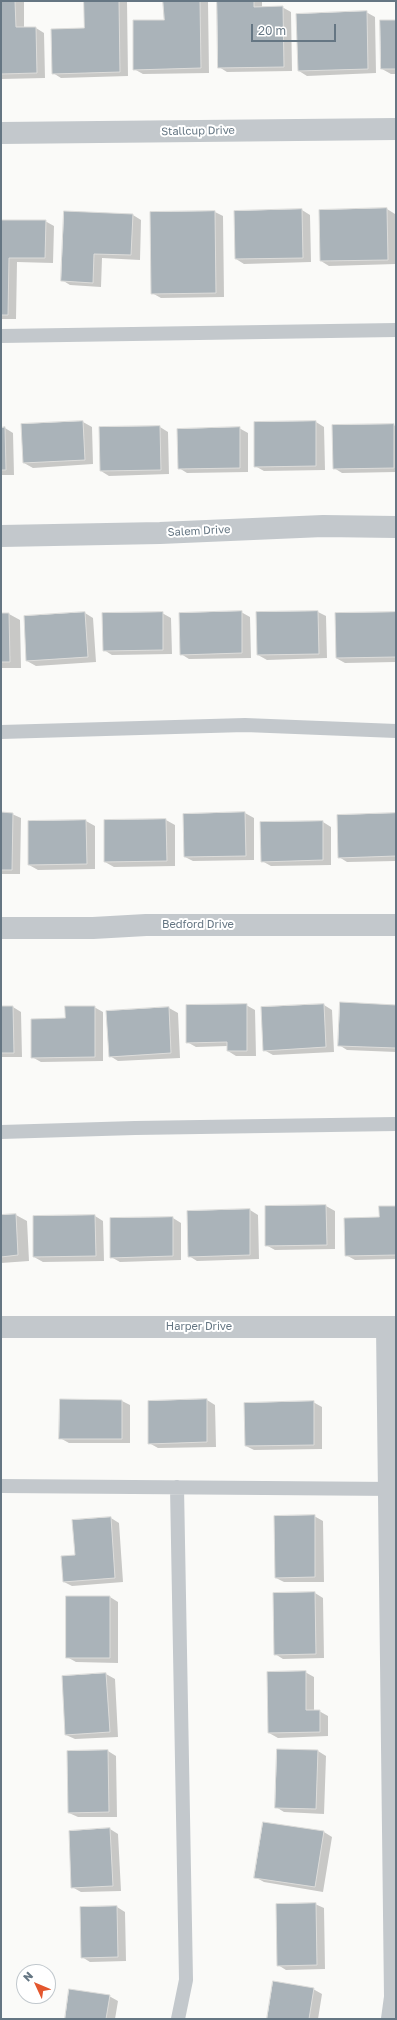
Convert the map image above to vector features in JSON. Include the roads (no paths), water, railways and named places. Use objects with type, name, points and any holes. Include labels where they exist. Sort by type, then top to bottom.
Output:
[{"type":"street","name":"Stallcup Drive","points":[[1,133],[396,129]]},
{"type":"street","name":"Salem Drive","points":[[1,536],[160,533],[323,526],[396,527]]},
{"type":"street","name":"Bedford Drive","points":[[1,928],[93,928],[146,925],[396,925]]},
{"type":"street","name":"Harper Drive","points":[[1,1327],[392,1327]]},
{"type":"street","points":[[392,1327],[395,1997],[392,2019]]},
{"type":"lane","points":[[1,336],[396,330]]},
{"type":"lane","points":[[1,732],[245,725],[396,731]]},
{"type":"lane","points":[[1,1132],[135,1128],[396,1124]]},
{"type":"lane","points":[[1,1486],[393,1489]]},
{"type":"lane","points":[[177,1487],[186,1980],[178,2019]]}]
